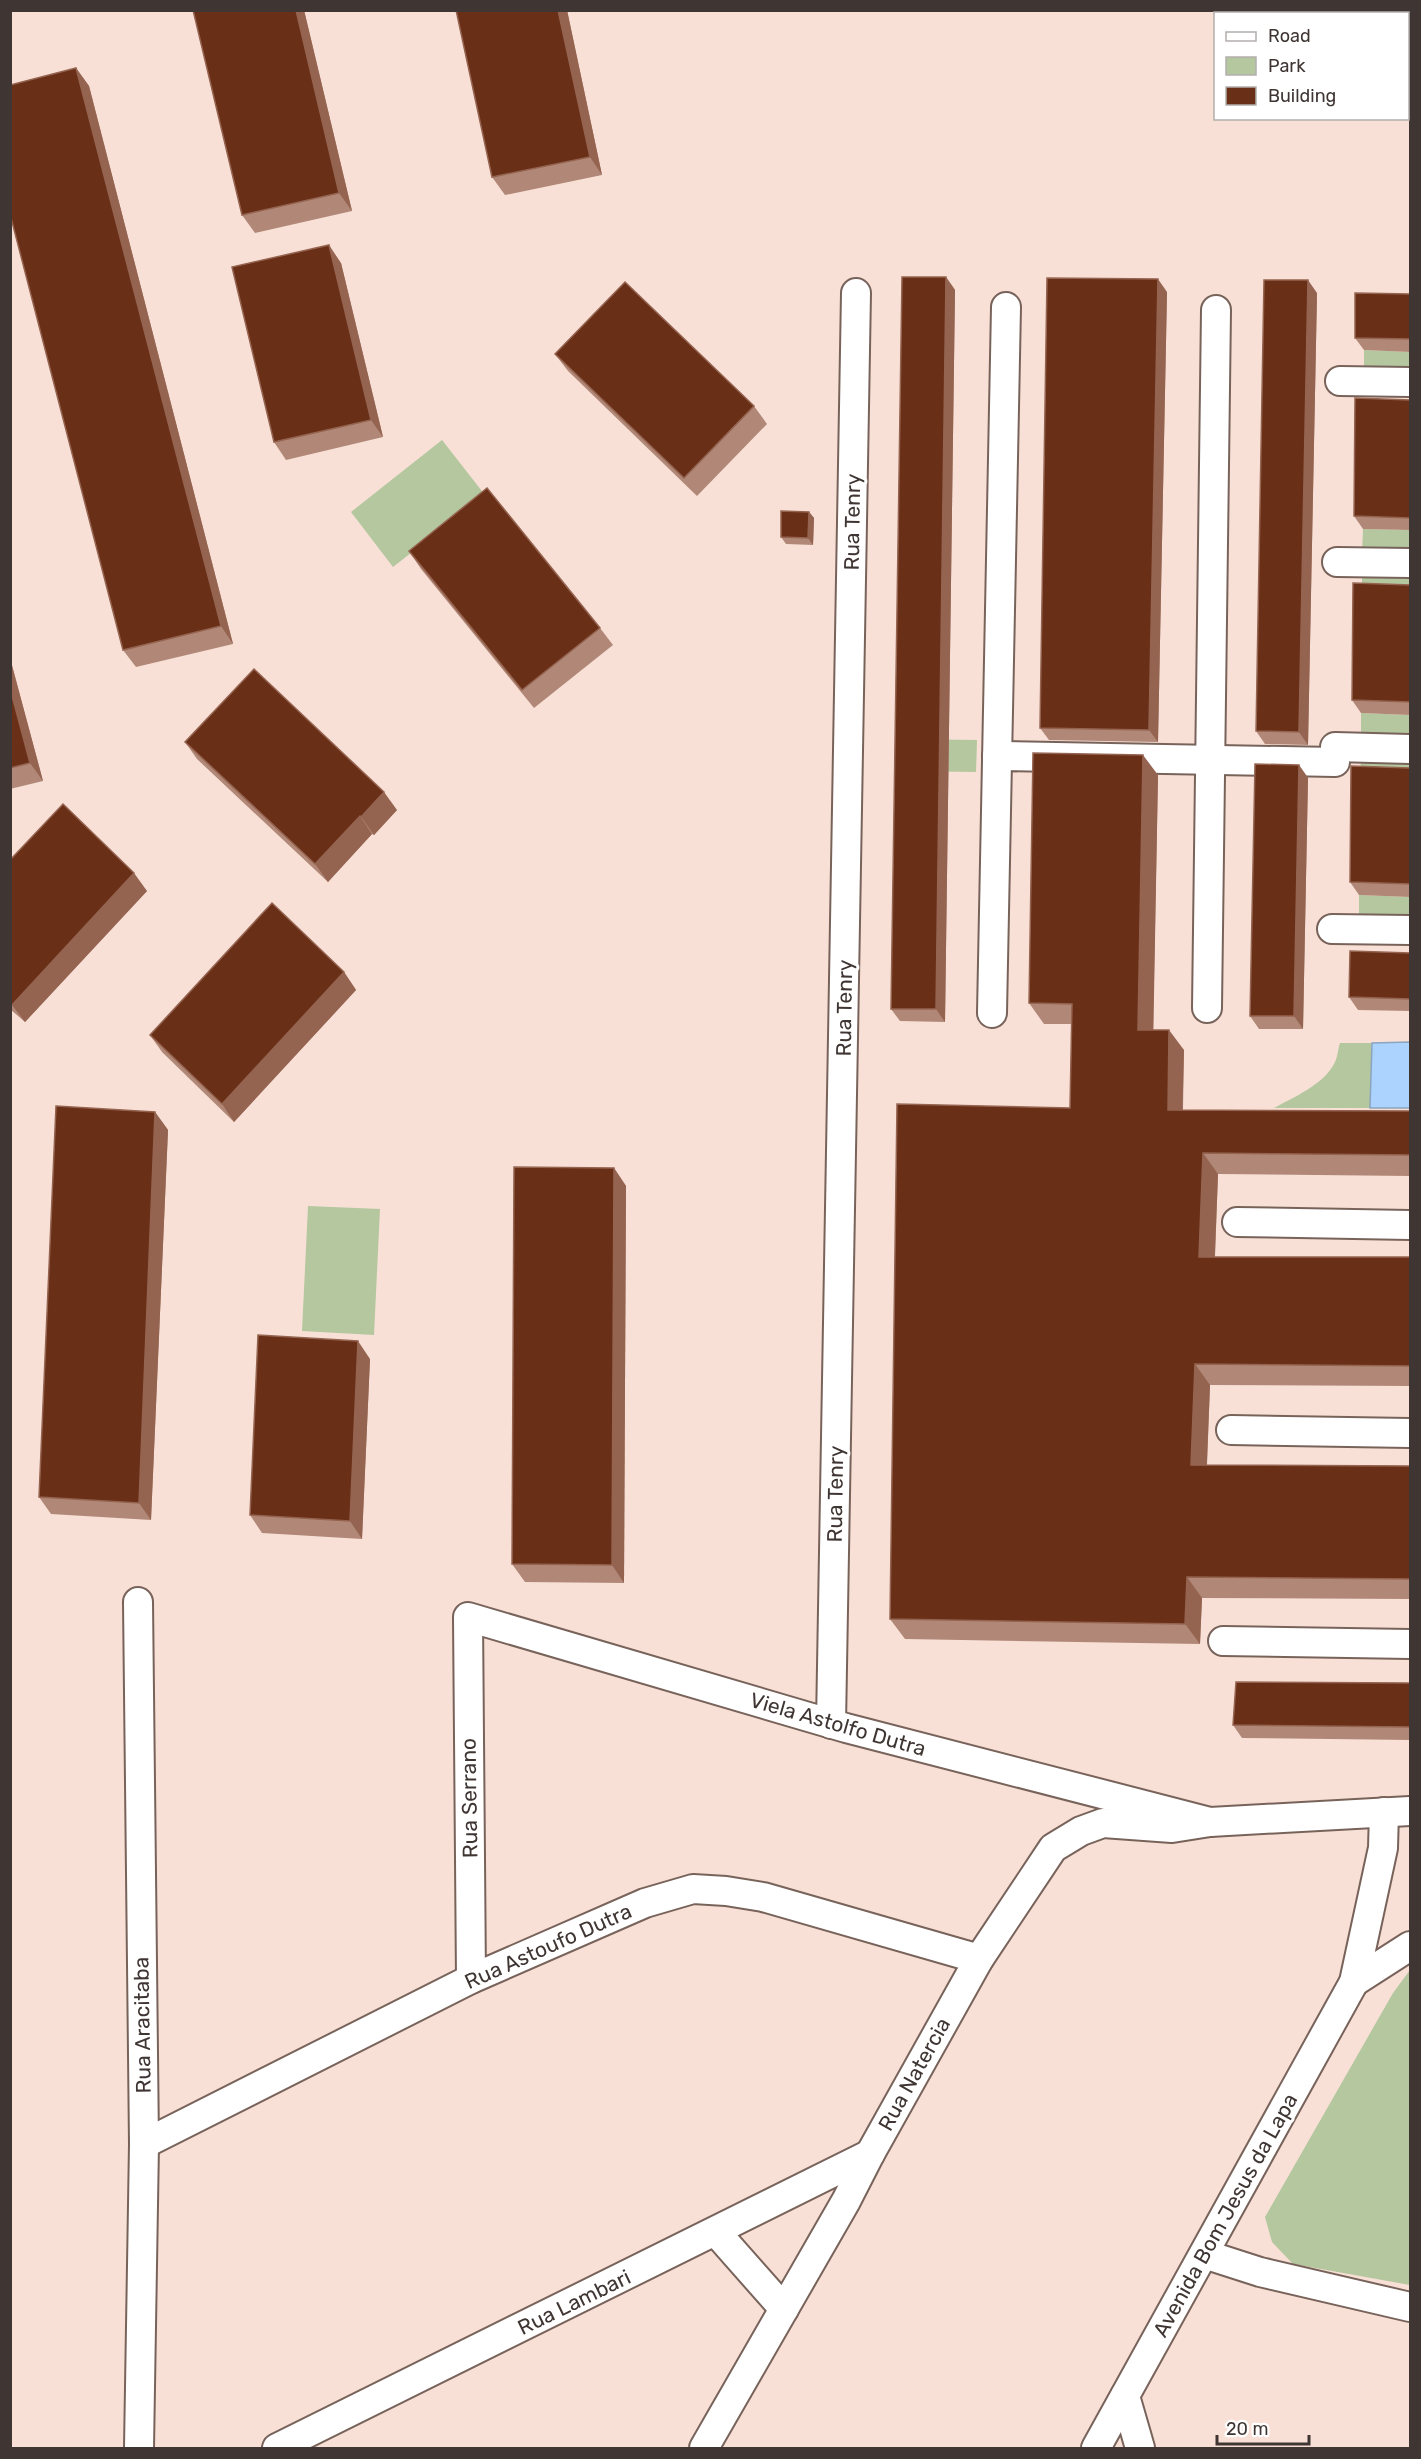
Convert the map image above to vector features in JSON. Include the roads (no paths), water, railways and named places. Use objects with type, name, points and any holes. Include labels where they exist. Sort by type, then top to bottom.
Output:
[{"type":"street","name":"Rua Tenry","points":[[831,1724],[856,293]]},
{"type":"street","points":[[992,1012],[1006,307]]},
{"type":"street","points":[[1207,1008],[1216,310]]},
{"type":"street","points":[[1340,381],[1410,382]]},
{"type":"street","points":[[1337,562],[1410,563]]},
{"type":"street","points":[[997,756],[1210,760],[1335,755],[1410,749]]},
{"type":"street","points":[[1332,929],[1410,930]]},
{"type":"street","points":[[1238,1222],[1410,1225]]},
{"type":"street","points":[[1231,1430],[1410,1433]]},
{"type":"street","name":"Rua Aracitaba","points":[[138,1602],[144,2144],[139,2448]]},
{"type":"street","name":"Viela Astolfo Dutra","points":[[468,1617],[831,1724],[1210,1822]]},
{"type":"street","name":"Rua Serrano","points":[[468,1617],[471,1978]]},
{"type":"street","points":[[1223,1641],[1410,1644]]},
{"type":"street","points":[[1210,1822],[1397,1811]]},
{"type":"street","name":"Avenida Bom Jesus da Lapa","points":[[1096,2448],[1354,1982],[1383,1848],[1397,1811]]},
{"type":"street","name":"Rua Natercia","points":[[704,2448],[846,2201],[979,1959],[1053,1848],[1081,1831],[1103,1823],[1172,1828],[1210,1822]]},
{"type":"street","name":"Rua Astoufo Dutra","points":[[144,2144],[471,1978],[645,1903],[693,1889],[763,1897],[979,1959]]},
{"type":"street","name":"Avenida Bom Jesus da Lapa","points":[[1354,1982],[1410,1946]]},
{"type":"street","name":"Rua Lambari","points":[[277,2448],[870,2154]]},
{"type":"street","points":[[716,2232],[784,2309]]},
{"type":"street","points":[[1204,2254],[1260,2272],[1410,2307]]},
{"type":"street","points":[[1125,2396],[1140,2448]]},
{"type":"water","points":[[1410,1042],[1410,1108],[1370,1108],[1372,1043]]}]
